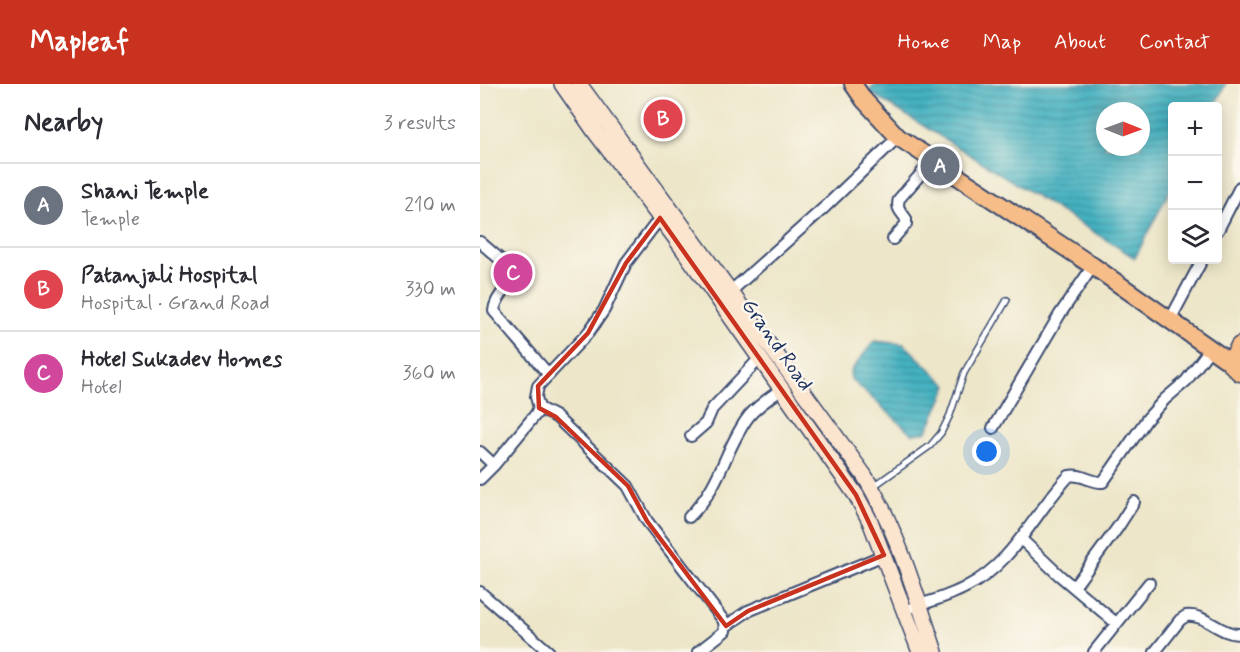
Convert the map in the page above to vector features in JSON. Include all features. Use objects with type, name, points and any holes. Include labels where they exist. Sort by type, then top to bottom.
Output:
[{"type":"highway","points":[[1235,368],[1240,345]]},
{"type":"main road","name":"Grand Road","points":[[562,84],[856,495],[884,555],[935,652]]},
{"type":"main road","name":"Grand Road","points":[[579,84],[872,487],[902,556],[912,608],[916,650]]},
{"type":"main road","points":[[853,84],[864,100],[898,137],[1093,266],[1235,368]]},
{"type":"street","points":[[730,292],[825,207],[898,137]]},
{"type":"street","points":[[893,239],[906,224],[906,219],[897,205],[899,199],[933,160]]},
{"type":"street","points":[[1222,222],[1240,188]]},
{"type":"street","points":[[480,479],[495,465],[539,408],[536,391],[588,333],[604,310],[626,263],[660,218]]},
{"type":"street","points":[[480,242],[511,272],[511,278],[494,310],[549,375]]},
{"type":"street","points":[[1170,320],[1200,264]]},
{"type":"street","points":[[993,428],[1060,314],[1093,266]]},
{"type":"street","points":[[912,608],[966,587],[984,576],[1021,539],[1069,476],[1076,475],[1104,482],[1148,419],[1165,399],[1186,381],[1210,349]]},
{"type":"street","points":[[691,436],[706,423],[712,409],[760,358]]},
{"type":"street","points":[[689,517],[710,493],[749,417],[760,405],[782,389]]},
{"type":"street","points":[[539,408],[556,417],[628,486],[647,520],[726,626]]},
{"type":"street","points":[[480,452],[495,465]]},
{"type":"street","points":[[1074,587],[1134,502]]},
{"type":"street","points":[[1021,539],[1116,623]]},
{"type":"street","points":[[698,652],[721,636],[726,626],[748,611],[884,555]]},
{"type":"street","points":[[1094,652],[1149,582]]},
{"type":"street","points":[[480,592],[549,652]]},
{"type":"street","points":[[1155,652],[1180,620],[1186,616],[1197,617],[1231,634],[1240,634]]},
{"type":"lane","points":[[872,487],[930,446],[941,433],[950,415],[964,373],[1007,300]]},
{"type":"highlighted area","points":[[660,218],[856,495],[884,555],[748,611],[726,626],[647,521],[628,486],[556,417],[539,408],[538,386],[588,333],[626,263]]},
{"type":"water","points":[[874,84],[1226,84],[1216,102],[1168,102],[1168,194],[1135,258],[869,92]]},
{"type":"water","points":[[874,341],[904,344],[948,386],[927,431],[912,434],[851,379],[850,372]]},
{"type":"place","name":"Patanjali Hospital","points":[[663,119]]},
{"type":"place","name":"Shani Temple","points":[[940,166]]},
{"type":"place","name":"Hotel Sukadev Homes","points":[[513,273]]}]
